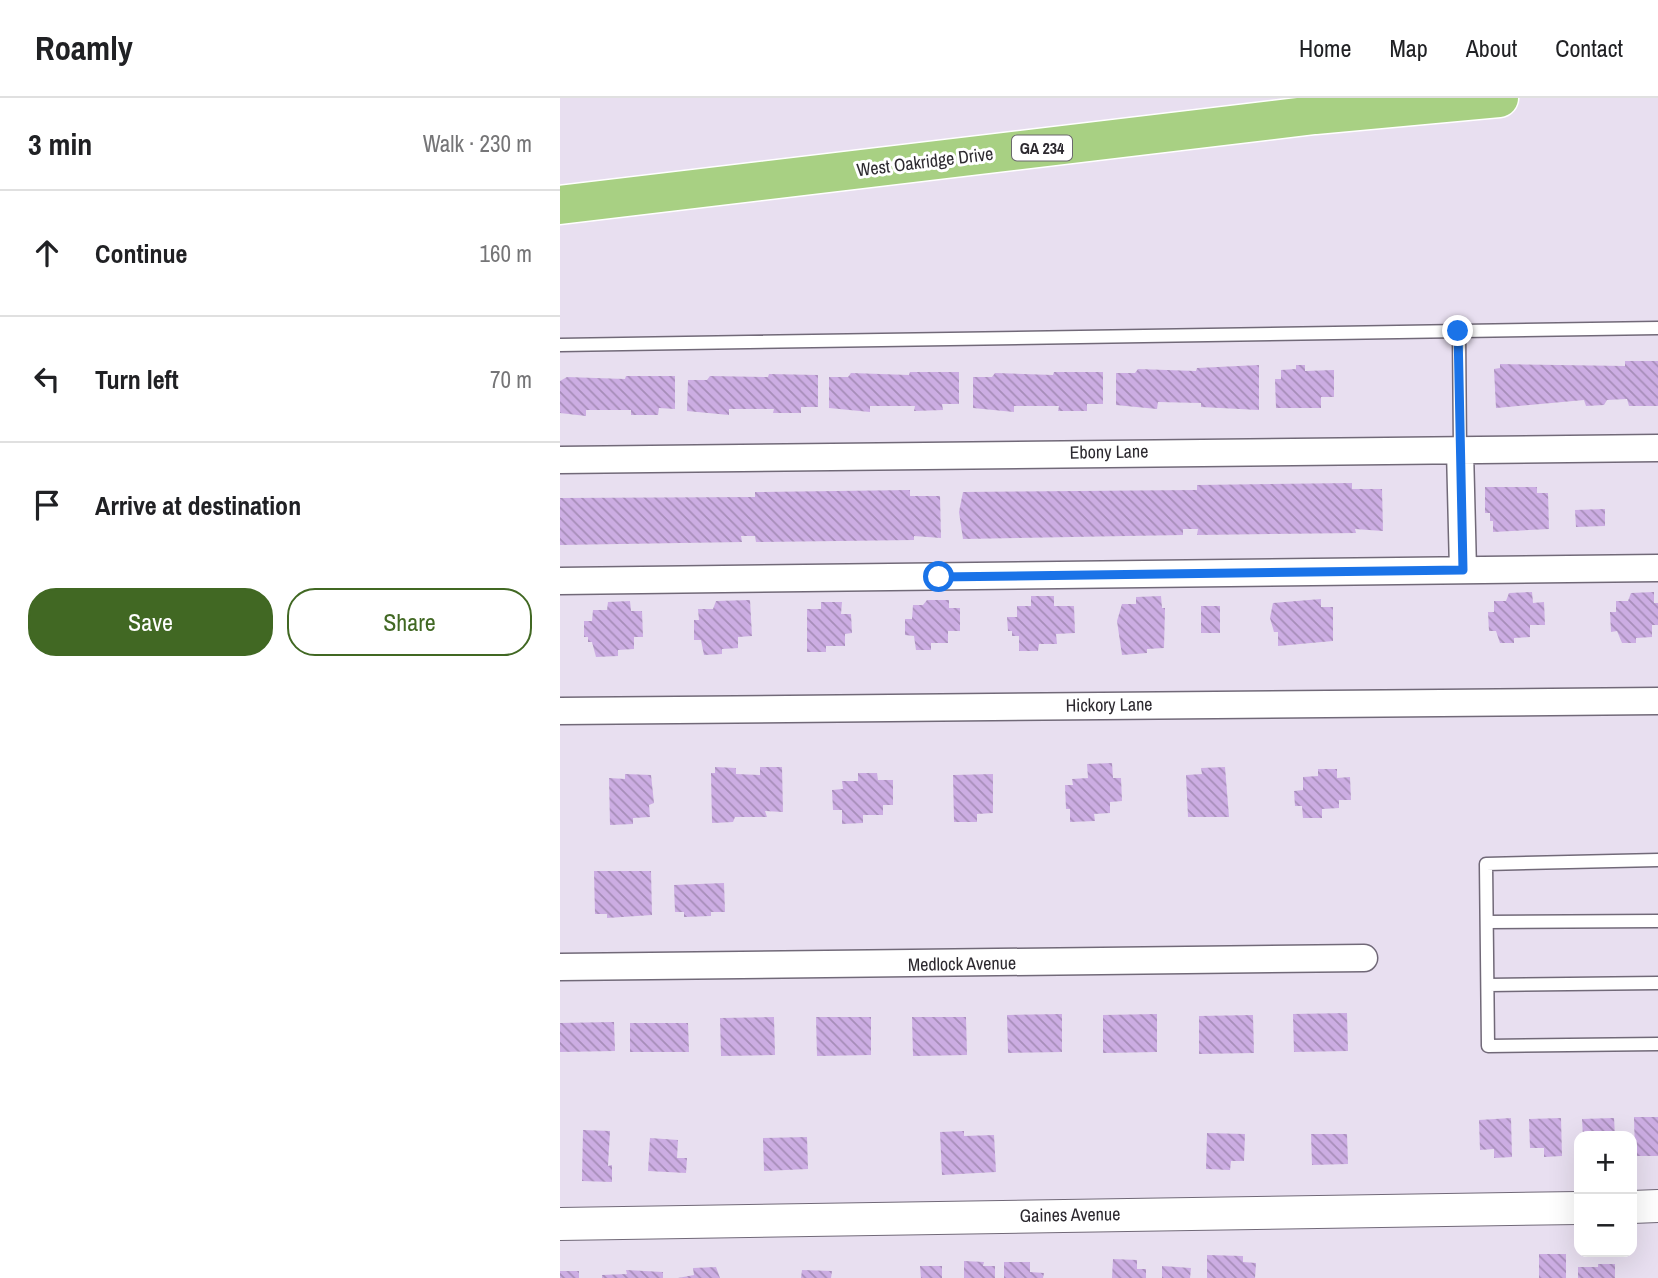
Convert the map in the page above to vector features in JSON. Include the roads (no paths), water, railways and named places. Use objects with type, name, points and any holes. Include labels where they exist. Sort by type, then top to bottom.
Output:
[{"type":"main road","name":"West Oakridge Drive","points":[[560,205],[1288,119],[1499,98]]},
{"type":"street","name":"Ebony Lane","points":[[560,460],[1658,448]]},
{"type":"street","points":[[1460,450],[1463,570]]},
{"type":"street","points":[[560,581],[1658,568]]},
{"type":"street","name":"Hickory Lane","points":[[560,710],[1658,701]]},
{"type":"street","name":"Medlock Avenue","points":[[560,967],[1364,958]]},
{"type":"street","points":[[1637,1207],[1658,1206]]},
{"type":"street","name":"Gaines Avenue","points":[[560,1224],[1574,1208]]},
{"type":"lane","points":[[560,345],[1658,328]]},
{"type":"lane","points":[[1458,331],[1460,450]]},
{"type":"lane","points":[[1658,860],[1486,864],[1489,1045],[1658,1044]]},
{"type":"lane","points":[[1487,922],[1658,921]]},
{"type":"lane","points":[[1488,985],[1658,983]]}]
